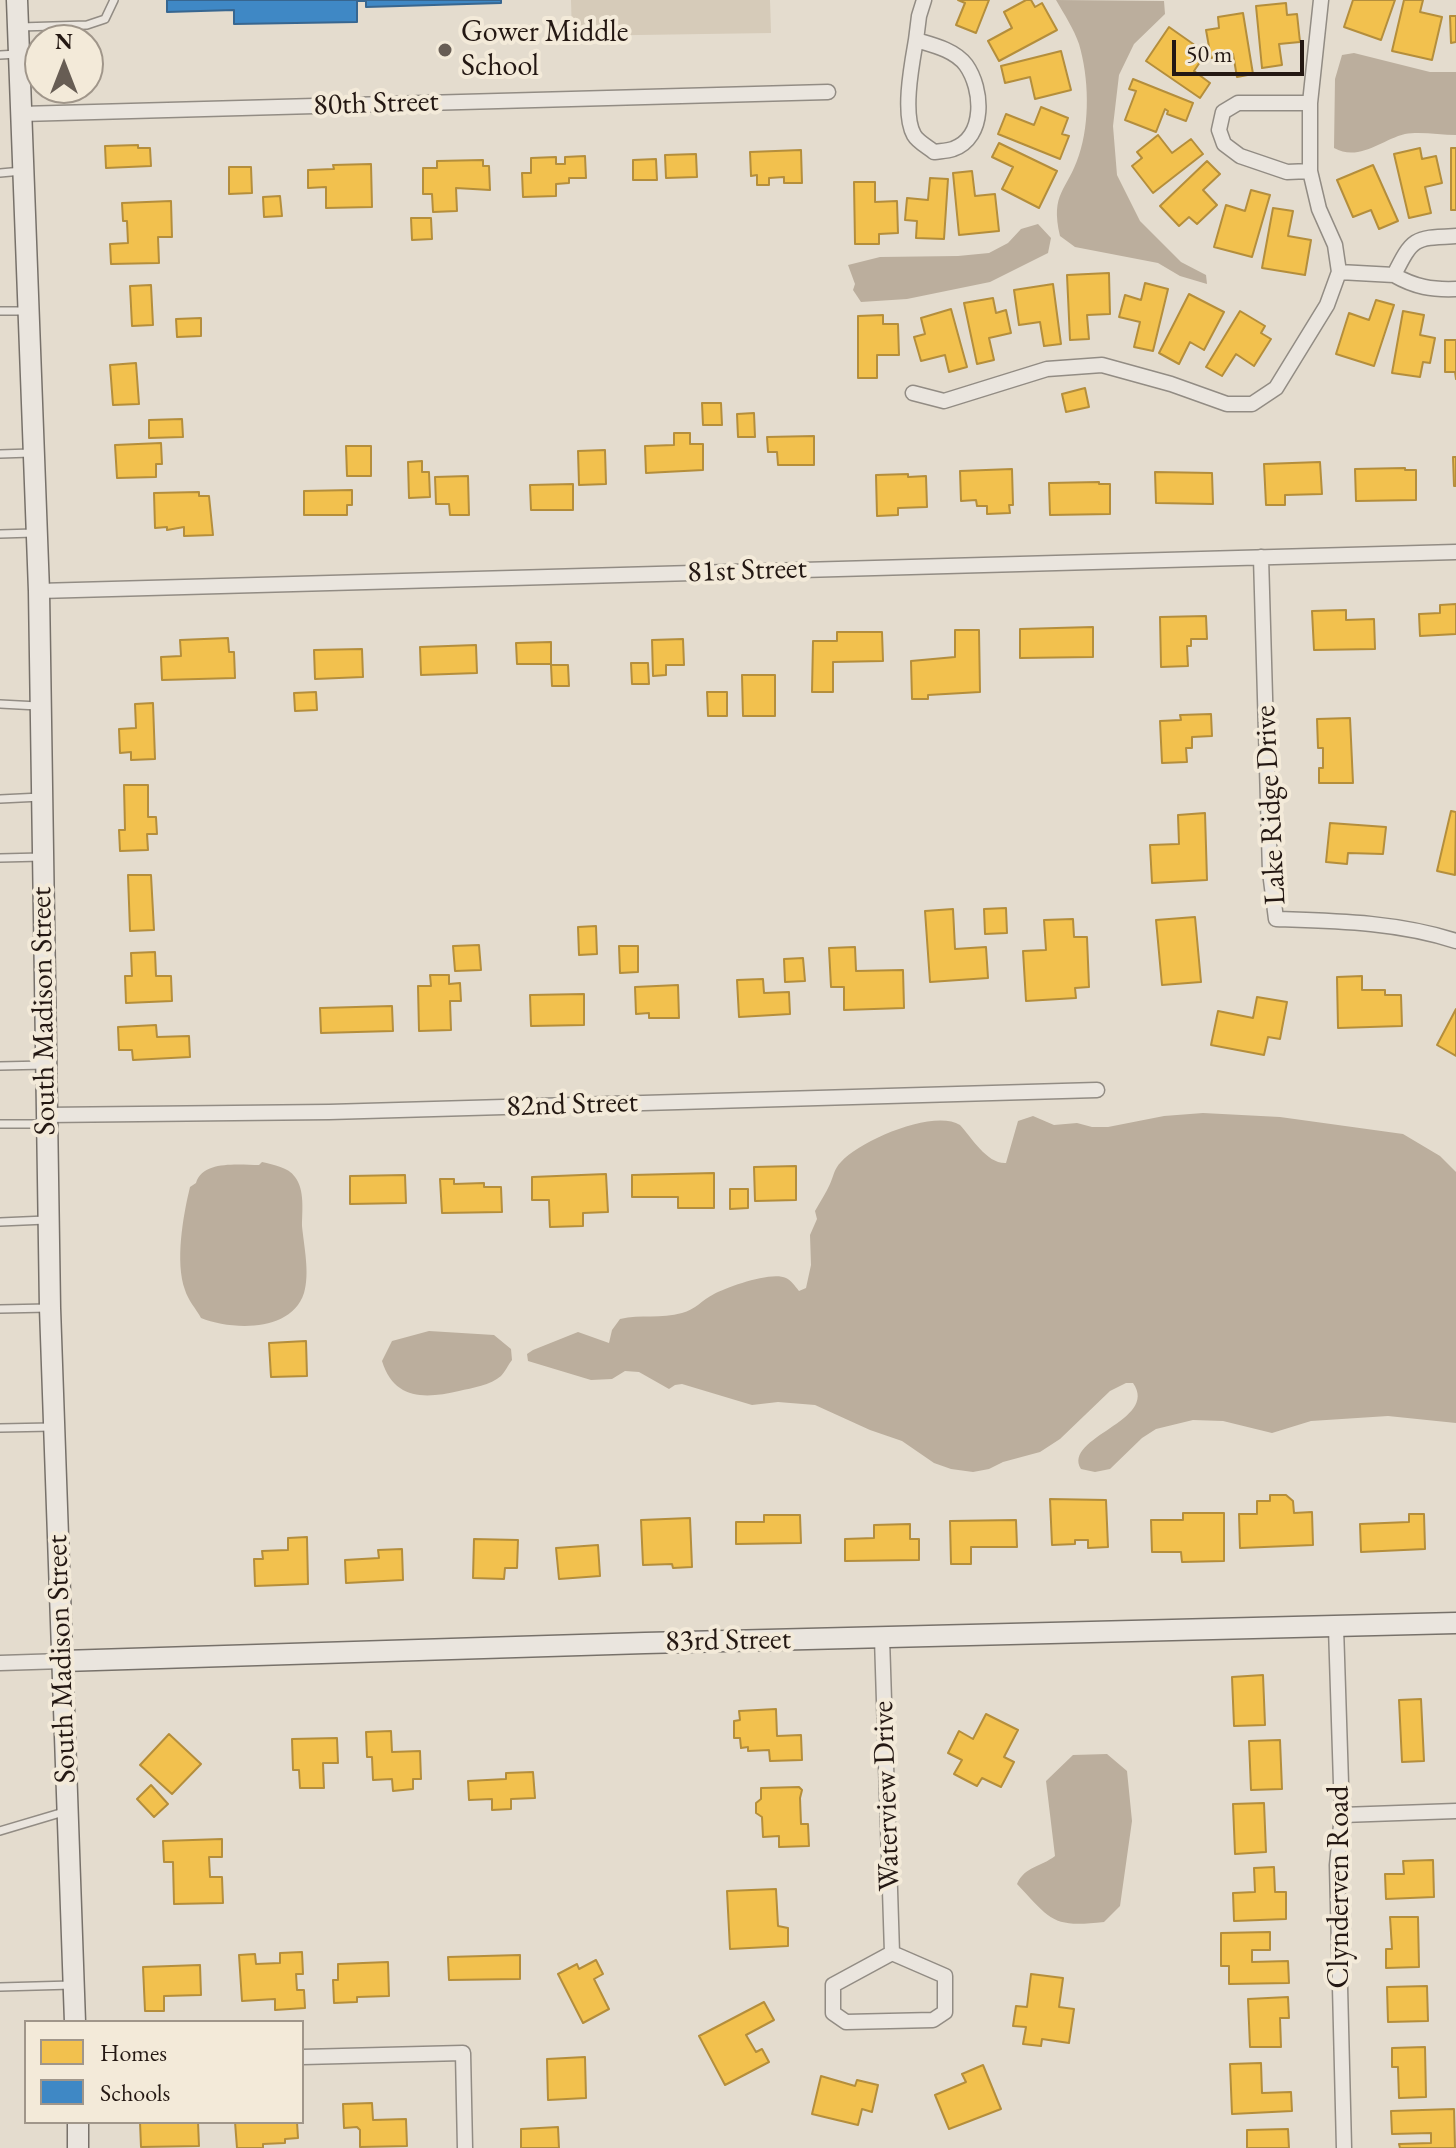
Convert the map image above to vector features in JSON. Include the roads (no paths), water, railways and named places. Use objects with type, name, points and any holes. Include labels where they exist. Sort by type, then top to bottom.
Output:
[{"type":"street","name":"South Madison Street","points":[[17,0],[18,27],[9,54],[21,114],[39,591],[50,1308],[75,2020]]},
{"type":"street","points":[[916,40],[947,50],[966,64],[977,88],[979,116],[970,136],[955,148],[934,152],[915,138],[910,122],[911,73],[919,16],[924,0]]},
{"type":"street","points":[[913,393],[944,401],[1047,369],[1102,365],[1171,384],[1227,404],[1252,404],[1276,388],[1327,305],[1339,272],[1335,245],[1319,209],[1310,171],[1310,103],[1321,0]]},
{"type":"street","name":"80th Street","points":[[21,114],[828,92]]},
{"type":"street","points":[[1310,103],[1238,103],[1223,112],[1219,130],[1224,144],[1240,156],[1287,172],[1310,171]]},
{"type":"street","points":[[1394,275],[1407,250],[1421,238],[1456,236]]},
{"type":"street","points":[[1339,272],[1394,275],[1430,290],[1456,289]]},
{"type":"street","name":"81st Street","points":[[39,591],[1456,552]]},
{"type":"street","name":"Lake Ridge Drive","points":[[1261,557],[1270,872],[1276,919],[1393,925],[1456,941]]},
{"type":"street","name":"82nd Street","points":[[46,1119],[1097,1090]]},
{"type":"street","name":"83rd Street","points":[[0,1663],[1456,1623]]},
{"type":"street","name":"Clynderven Road","points":[[1336,1627],[1342,1815],[1337,1865],[1344,2148]]},
{"type":"street","name":"Waterview Drive","points":[[882,1638],[892,1953]]},
{"type":"street","points":[[1342,1815],[1456,1811]]},
{"type":"street","points":[[892,1953],[945,1976],[945,2012],[933,2020],[846,2022],[833,2013],[833,1985],[892,1953]]},
{"type":"street","points":[[304,2057],[463,2053],[465,2148]]},
{"type":"street","points":[[78,2124],[78,2148]]},
{"type":"lane","points":[[18,27],[87,25],[105,19],[114,0]]},
{"type":"lane","points":[[0,173],[22,171]]},
{"type":"lane","points":[[0,311],[28,311]]},
{"type":"lane","points":[[0,454],[33,453]]},
{"type":"lane","points":[[0,534],[36,533]]},
{"type":"lane","points":[[0,704],[40,707]]},
{"type":"lane","points":[[0,799],[41,797]]},
{"type":"lane","points":[[0,858],[42,857]]},
{"type":"lane","points":[[0,1066],[45,1065]]},
{"type":"lane","points":[[0,1124],[46,1119]]},
{"type":"lane","points":[[0,1222],[48,1220]]},
{"type":"lane","points":[[0,1309],[50,1308]]},
{"type":"lane","points":[[0,1428],[54,1427]]},
{"type":"lane","points":[[0,1831],[67,1811]]},
{"type":"lane","points":[[0,1987],[75,1985]]},
{"type":"place","name":"Gower Middle School","points":[[445,50]]}]
